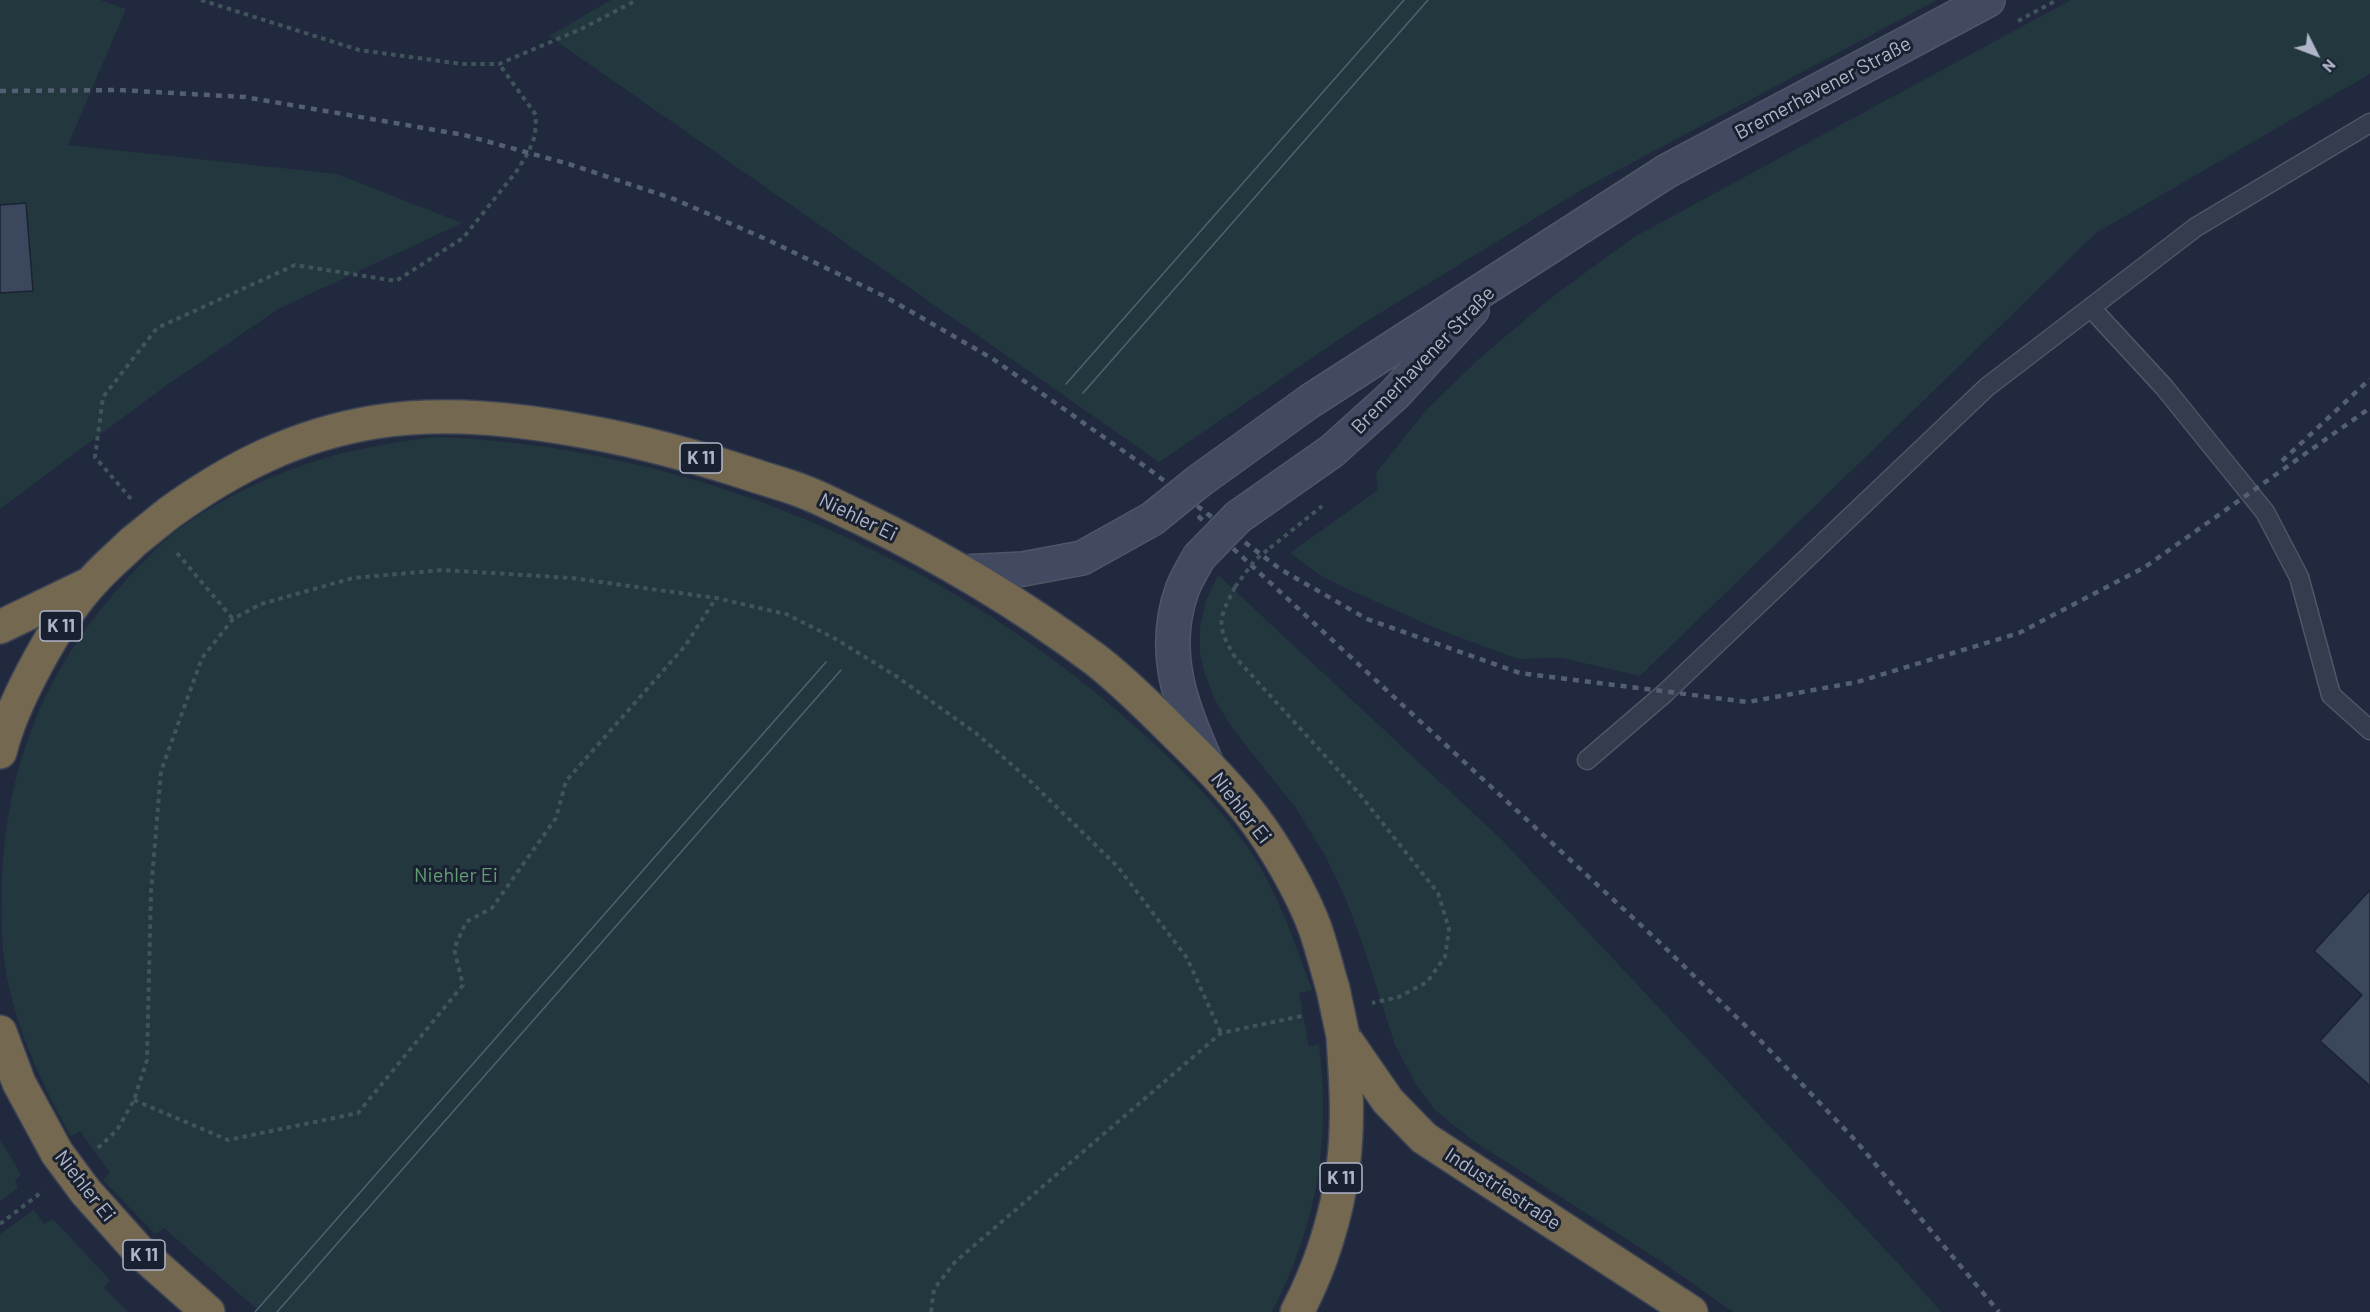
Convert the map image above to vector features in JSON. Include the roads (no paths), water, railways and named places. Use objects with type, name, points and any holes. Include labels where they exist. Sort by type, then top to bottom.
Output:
[{"type":"highway","name":"Niehler Ei","points":[[0,752],[3,739],[33,672],[64,620],[92,582],[133,542],[207,486],[242,465],[300,441],[363,425],[420,417],[536,423],[615,437],[688,454],[807,492],[893,534],[963,572],[1099,662],[1206,762],[1252,816],[1283,865],[1314,925],[1333,989],[1343,1036],[1347,1095],[1343,1167],[1331,1224],[1307,1292],[1297,1312]]},
{"type":"highway","points":[[0,627],[92,582]]},
{"type":"highway","name":"Niehler Ei","points":[[0,1032],[19,1083],[57,1153],[86,1192],[138,1250],[208,1312]]},
{"type":"highway","name":"Industriestraße","points":[[1343,1036],[1388,1101],[1424,1138],[1691,1312]]},
{"type":"main road","name":"Bremerhavener Straße","points":[[963,572],[1023,569],[1082,558],[1152,519],[1199,481],[1310,401],[1667,171],[1988,0]]},
{"type":"main road","name":"Bremerhavener Straße","points":[[1206,762],[1187,719],[1174,671],[1172,629],[1182,589],[1199,557],[1238,517],[1332,451],[1394,395],[1506,273]]},
{"type":"lane","points":[[1587,760],[1665,693],[1988,387],[2196,227],[2370,123]]},
{"type":"lane","points":[[2091,308],[2164,387],[2265,512],[2299,577],[2331,695],[2370,730]]},
{"type":"tram line","points":[[1066,384],[1404,0]]},
{"type":"tram line","points":[[1083,393],[1428,0]]},
{"type":"tram line","points":[[255,1312],[826,662]]},
{"type":"tram line","points":[[277,1312],[841,670]]},
{"type":"railway","points":[[0,91],[118,90],[245,97],[464,135],[569,164],[674,199],[768,240],[884,296],[993,359],[1146,467],[1280,569],[1367,619],[1520,673],[1748,702],[1857,682],[2019,633],[2145,567],[2370,408]]},
{"type":"railway","points":[[2282,461],[2370,379]]},
{"type":"railway","points":[[1198,516],[1657,940],[1759,1039],[1856,1141],[1999,1312]]}]
